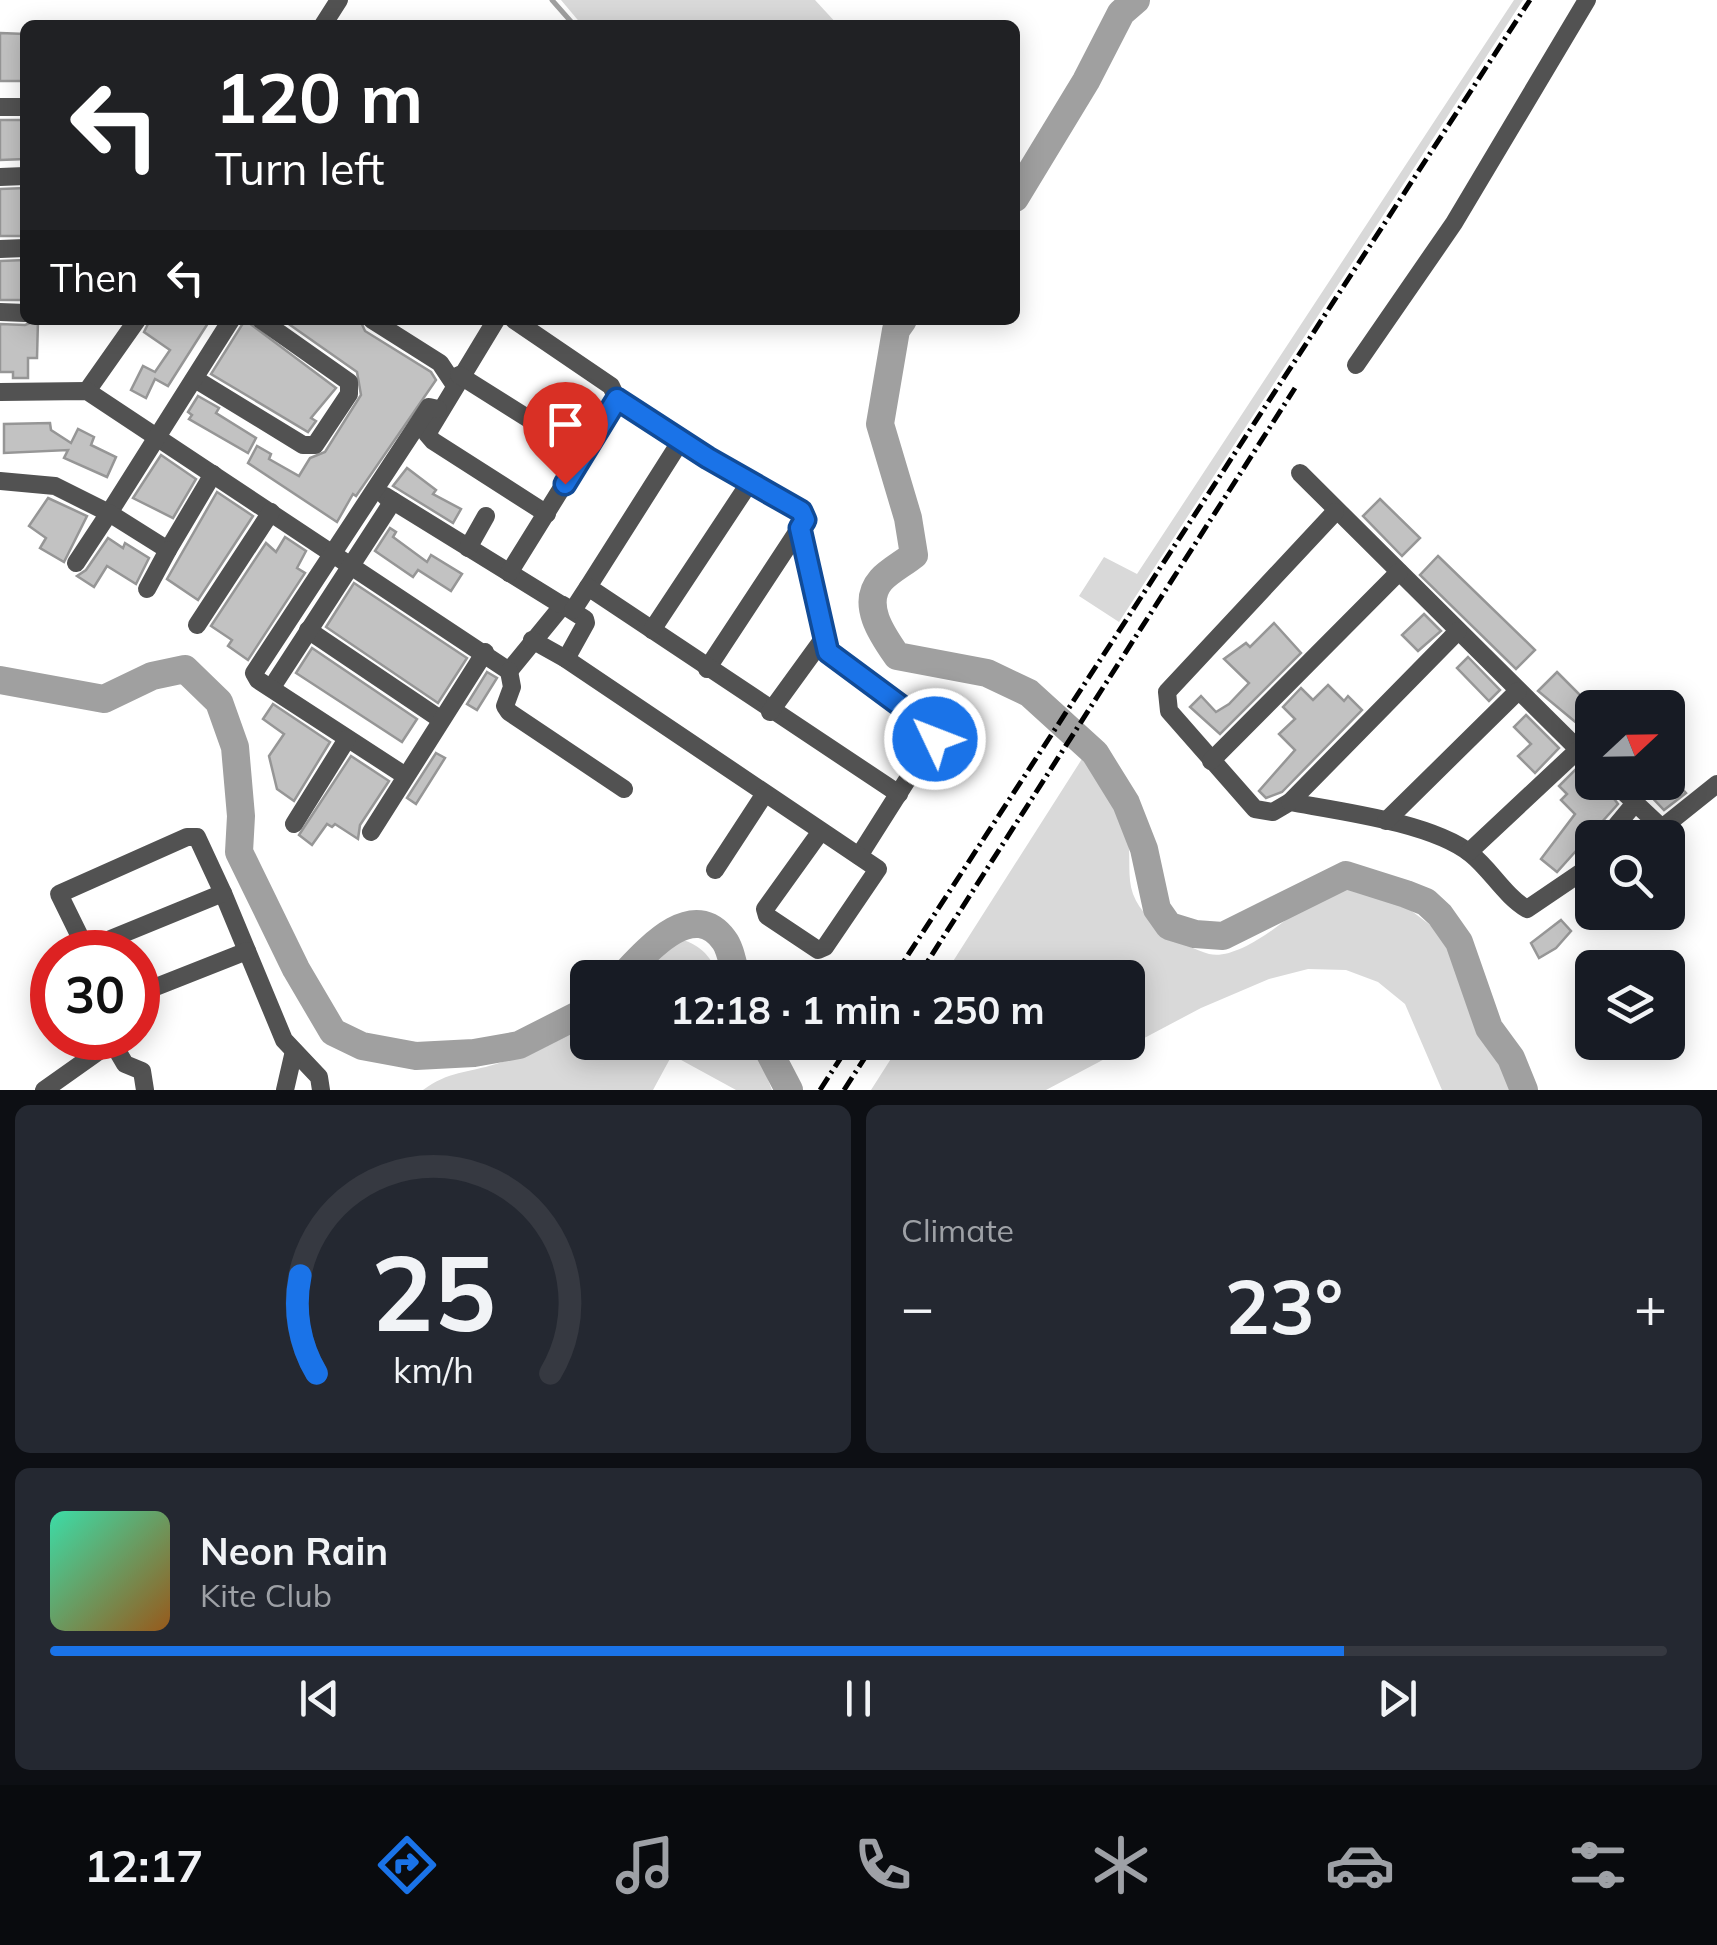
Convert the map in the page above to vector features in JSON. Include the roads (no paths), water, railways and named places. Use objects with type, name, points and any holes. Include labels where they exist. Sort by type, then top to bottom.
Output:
[{"type":"street","points":[[1356,365],[1454,223],[1588,0]]},
{"type":"street","points":[[87,390],[133,325]]},
{"type":"street","points":[[76,564],[229,325]]},
{"type":"street","points":[[195,379],[303,445],[315,444],[349,394],[349,382],[268,325]]},
{"type":"street","points":[[383,325],[440,363],[453,378],[582,453]]},
{"type":"street","points":[[492,325],[453,378],[426,431],[429,439],[547,514]]},
{"type":"street","points":[[521,325],[611,386],[617,399],[680,442],[801,511],[805,520],[707,669]]},
{"type":"street","points":[[0,392],[87,390],[486,652],[509,670],[512,684],[506,709],[624,790]]},
{"type":"street","points":[[509,573],[617,399]]},
{"type":"street","points":[[404,776],[254,676],[256,667],[377,490],[428,407],[438,410]]},
{"type":"street","points":[[509,670],[532,640],[588,587],[680,442]]},
{"type":"street","points":[[1300,473],[1335,512],[1575,745]]},
{"type":"street","points":[[147,589],[213,474]]},
{"type":"street","points":[[0,481],[55,486],[109,513],[168,550]]},
{"type":"street","points":[[652,630],[750,482]]},
{"type":"street","points":[[377,490],[567,607],[586,624],[566,659]]},
{"type":"street","points":[[272,688],[394,501]]},
{"type":"street","points":[[198,625],[271,512]]},
{"type":"street","points":[[1335,512],[1167,692],[1169,711],[1255,809],[1274,812],[1290,802],[1458,630]]},
{"type":"street","points":[[468,548],[486,516]]},
{"type":"street","points":[[800,528],[823,639],[832,657],[934,733],[930,748],[859,856]]},
{"type":"street","points":[[1211,761],[1399,572]]},
{"type":"street","points":[[588,587],[770,712],[899,794]]},
{"type":"street","points":[[308,630],[440,719]]},
{"type":"street","points":[[770,712],[823,639]]},
{"type":"street","points":[[532,640],[566,659],[878,869],[825,947],[815,950],[767,916],[764,909],[821,831]]},
{"type":"street","points":[[371,832],[486,652]]},
{"type":"street","points":[[1386,821],[1518,691]]},
{"type":"street","points":[[294,824],[348,739]]},
{"type":"street","points":[[1469,852],[1575,765]]},
{"type":"street","points":[[1672,820],[1717,784]]},
{"type":"street","points":[[715,870],[764,795]]},
{"type":"street","points":[[1632,800],[1653,820]]},
{"type":"street","points":[[1290,802],[1386,821],[1435,836],[1469,852],[1527,909],[1575,876]]},
{"type":"street","points":[[1621,820],[1635,803]]},
{"type":"street","points":[[76,930],[58,894],[186,837],[198,837],[284,1040],[320,1077],[321,1090]]},
{"type":"street","points":[[143,930],[223,893]]},
{"type":"street","points":[[160,985],[246,950]]},
{"type":"street","points":[[285,1090],[294,1051]]},
{"type":"street","points":[[44,1090],[83,1060]]},
{"type":"street","points":[[123,1060],[142,1070],[145,1090]]},
{"type":"waterway","points":[[552,0],[570,20]]},
{"type":"waterway","points":[[1020,190],[1086,81],[1121,13],[1136,0]]},
{"type":"waterway","points":[[892,325],[896,330]]},
{"type":"waterway","points":[[900,325],[880,424],[908,518],[914,555],[881,580],[873,599],[876,620],[897,656],[987,673],[1029,693],[1095,753],[1126,803],[1144,849],[1157,909],[1169,926],[1195,934],[1223,936],[1346,875],[1426,902],[1459,942],[1489,1028],[1511,1058],[1524,1090]]},
{"type":"waterway","points":[[0,680],[104,699],[152,676],[185,669],[219,702],[235,747],[241,816],[239,852],[296,969],[333,1032],[362,1046],[416,1056],[474,1053],[519,1045],[570,1019]]},
{"type":"waterway","points":[[638,960],[669,934],[698,924],[711,928],[724,940],[732,960]]},
{"type":"waterway","points":[[773,1060],[789,1090]]},
{"type":"railway","points":[[905,960],[1530,0]]},
{"type":"railway","points":[[929,960],[1295,388]]},
{"type":"railway","points":[[820,1090],[839,1060]]},
{"type":"railway","points":[[844,1090],[863,1060]]}]
